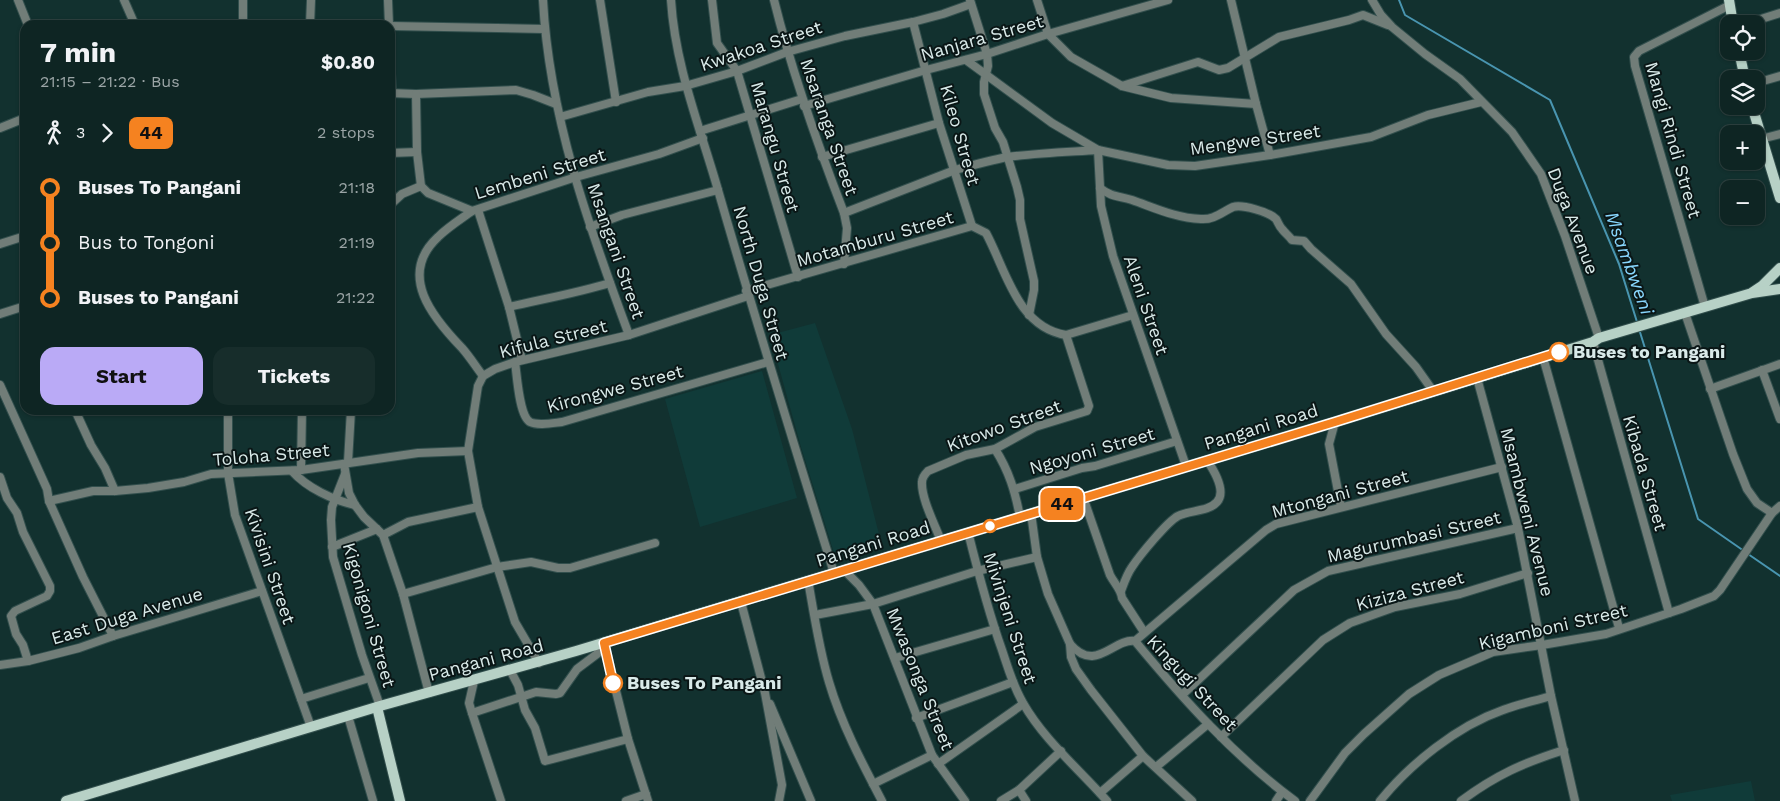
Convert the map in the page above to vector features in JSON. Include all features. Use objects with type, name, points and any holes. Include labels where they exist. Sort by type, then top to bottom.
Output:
[{"type":"main road","points":[[1730,2],[1732,15]]},
{"type":"main road","points":[[1765,151],[1780,197]]},
{"type":"main road","points":[[1752,293],[1780,268]]},
{"type":"main road","name":"Pangani Road","points":[[66,801],[378,707],[539,663],[1335,422],[1705,307],[1752,293],[1780,289]]},
{"type":"main road","points":[[378,707],[400,801]]},
{"type":"street","points":[[18,0],[26,20]]},
{"type":"street","points":[[124,0],[132,20]]},
{"type":"street","points":[[243,0],[243,20]]},
{"type":"street","points":[[310,20],[311,0]]},
{"type":"street","points":[[388,0],[389,20]]},
{"type":"street","name":"Msangani Street","points":[[543,0],[544,28],[556,104],[590,228],[629,335]]},
{"type":"street","points":[[600,0],[616,102]]},
{"type":"street","name":"North Duga Street","points":[[670,0],[672,25],[685,86],[718,190],[747,294],[834,573]]},
{"type":"street","name":"Marangu Street","points":[[712,0],[717,43],[737,71],[798,277]]},
{"type":"street","name":"Msaranga Street","points":[[774,0],[787,52],[803,103],[844,213],[847,228],[844,264]]},
{"type":"street","points":[[1037,0],[1048,34],[1071,57],[1122,86],[1171,98],[1256,104]]},
{"type":"street","name":"Nanjara Street","points":[[750,116],[966,60],[1048,34],[1168,0]]},
{"type":"street","points":[[1231,0],[1270,155]]},
{"type":"street","name":"Duga Avenue","points":[[1372,0],[1381,15],[1392,27],[1460,79],[1512,132],[1541,174],[1565,236],[1596,340]]},
{"type":"street","points":[[971,2],[987,54],[988,66],[984,94],[1008,157],[1020,200],[1020,219],[1034,281],[1029,315]]},
{"type":"street","name":"Kwakoa Street","points":[[560,117],[648,92],[685,86],[737,71],[787,52],[845,36],[943,14],[971,2]]},
{"type":"street","name":"Mangi Rindi Street","points":[[1705,307],[1634,57],[1639,52],[1730,2]]},
{"type":"street","points":[[1765,18],[1780,13]]},
{"type":"street","points":[[1122,86],[1198,62],[1219,70],[1228,68],[1279,37],[1363,15],[1392,27]]},
{"type":"street","name":"Kileo Street","points":[[913,22],[940,123],[972,226]]},
{"type":"street","points":[[395,26],[544,28]]},
{"type":"street","name":"Mengwe Street","points":[[966,60],[1052,122],[1098,150],[1168,165],[1195,166],[1370,137],[1428,115],[1481,102]]},
{"type":"street","points":[[1765,80],[1780,76]]},
{"type":"street","points":[[395,93],[516,90],[556,104]]},
{"type":"street","points":[[395,200],[402,194],[420,186],[417,152],[416,94]]},
{"type":"street","name":"Lembeni Street","points":[[420,186],[428,193],[475,211],[576,177],[659,154],[701,134],[750,116]]},
{"type":"street","points":[[0,128],[20,120]]},
{"type":"street","points":[[822,157],[940,123]]},
{"type":"street","points":[[1765,138],[1780,134]]},
{"type":"street","points":[[844,213],[955,170],[1008,157],[1098,150]]},
{"type":"street","name":"Aleni Street","points":[[1098,150],[1100,188],[1106,230],[1113,256],[1186,466]]},
{"type":"street","points":[[395,153],[417,152]]},
{"type":"street","points":[[1100,188],[1109,195],[1130,200],[1166,214],[1183,217],[1203,220],[1213,218],[1230,208],[1242,206],[1269,214],[1275,218],[1292,240],[1304,241],[1351,284],[1386,334],[1416,367],[1434,391]]},
{"type":"street","points":[[590,228],[622,215],[718,190]]},
{"type":"street","points":[[483,376],[431,312],[420,290],[420,269],[426,253],[437,237],[475,211],[509,307],[518,361]]},
{"type":"street","name":"Motamburu Street","points":[[747,294],[798,277],[972,226],[986,233],[1014,294],[1029,315],[1044,326],[1066,335]]},
{"type":"street","points":[[0,244],[20,238]]},
{"type":"street","points":[[509,307],[581,292],[610,283]]},
{"type":"street","name":"Kifula Street","points":[[539,663],[515,622],[478,506],[468,451],[478,386],[483,376],[495,369],[518,361],[629,335],[747,294]]},
{"type":"street","points":[[0,314],[20,308]]},
{"type":"street","points":[[1685,313],[1710,389],[1747,489],[1756,504],[1772,513],[1780,506]]},
{"type":"street","points":[[1066,335],[1133,315]]},
{"type":"street","name":"Kitowo Street","points":[[941,541],[924,497],[923,476],[935,468],[966,455],[995,449],[1035,427],[1087,411],[1089,406],[1066,335]]},
{"type":"street","name":"Kibada Street","points":[[1596,340],[1669,613]]},
{"type":"street","points":[[1543,357],[1619,628]]},
{"type":"street","name":"Kirongwe Street","points":[[518,361],[520,401],[526,418],[533,423],[562,422],[768,362]]},
{"type":"street","points":[[1710,389],[1780,364]]},
{"type":"street","points":[[1762,370],[1780,419]]},
{"type":"street","name":"Msambweni Avenue","points":[[1477,378],[1518,528],[1551,696],[1575,801]]},
{"type":"street","points":[[0,385],[47,489],[49,501],[83,577],[113,636]]},
{"type":"street","points":[[77,415],[115,491]]},
{"type":"street","name":"Kivisini Street","points":[[228,415],[228,473],[235,515],[311,727]]},
{"type":"street","points":[[301,470],[302,415]]},
{"type":"street","points":[[351,415],[345,474],[349,493],[355,506],[380,532],[403,594],[429,693]]},
{"type":"street","points":[[1335,422],[1329,444],[1341,507]]},
{"type":"street","name":"Ngoyoni Street","points":[[1015,489],[1177,441]]},
{"type":"street","name":"Ngoyoni Street","points":[[995,449],[1015,489],[1020,517]]},
{"type":"street","name":"Toloha Street","points":[[49,501],[93,491],[115,491],[184,482],[211,474],[292,471],[418,453],[468,451]]},
{"type":"street","points":[[1144,632],[1122,598],[1122,591],[1131,567],[1168,523],[1179,516],[1209,508],[1218,501],[1220,494],[1218,479],[1207,460]]},
{"type":"street","name":"Mtongani Street","points":[[1134,641],[1276,524],[1502,467]]},
{"type":"street","points":[[292,471],[299,480],[334,499],[355,506]]},
{"type":"street","name":"Kigonigoni Street","points":[[345,474],[334,499],[330,520],[333,557],[378,707]]},
{"type":"street","points":[[0,477],[7,498],[14,505],[23,532],[50,586],[47,596],[15,611],[11,616],[16,634],[23,645],[28,661]]},
{"type":"street","points":[[1083,497],[1113,583],[1122,591]]},
{"type":"street","points":[[332,547],[408,522],[478,506]]},
{"type":"street","points":[[1031,513],[1037,557],[1048,594],[1070,644],[1071,657],[1076,670],[1143,756],[1192,801]]},
{"type":"street","name":"Kigamboni Street","points":[[1310,801],[1345,753],[1409,694],[1439,675],[1493,652],[1606,634],[1619,628],[1669,613],[1717,594],[1772,513]]},
{"type":"street","name":"Magurumbasi Street","points":[[1182,695],[1294,590],[1328,571],[1518,528]]},
{"type":"street","name":"Mivinjeni Street","points":[[968,532],[977,571],[995,629],[1013,682],[1023,704],[1041,728],[1107,801]]},
{"type":"street","points":[[403,594],[498,567],[531,562],[558,568],[570,568],[655,543]]},
{"type":"street","points":[[815,615],[873,604],[977,571],[1037,557]]},
{"type":"street","name":"Mwasonga Street","points":[[844,570],[860,585],[873,604],[932,755],[966,801]]},
{"type":"street","name":"Kiziza Street","points":[[1221,737],[1323,640],[1350,623],[1395,607],[1460,594],[1528,573]]},
{"type":"street","points":[[808,580],[821,652],[830,684],[849,735],[882,801]]},
{"type":"street","name":"East Duga Avenue","points":[[0,665],[28,661],[79,648],[113,636],[262,592]]},
{"type":"street","points":[[741,602],[765,693],[782,785],[778,801]]},
{"type":"street","points":[[895,658],[995,629]]},
{"type":"street","name":"Kingugi Street","points":[[1070,644],[1081,654],[1091,656],[1100,655],[1130,641],[1134,641],[1221,737],[1258,772],[1295,801]]},
{"type":"street","points":[[472,713],[536,692],[556,694],[560,692],[577,669],[597,654],[604,643]]},
{"type":"street","points":[[604,643],[628,739],[647,798],[626,801]]},
{"type":"street","points":[[510,670],[518,685],[525,710],[535,728],[546,761],[628,739]]},
{"type":"street","points":[[302,699],[370,678]]},
{"type":"street","points":[[474,681],[469,703],[501,801]]},
{"type":"street","points":[[916,718],[1013,682]]},
{"type":"street","points":[[765,693],[811,801]]},
{"type":"street","points":[[1380,801],[1393,784],[1429,751],[1471,725],[1502,710],[1551,696]]},
{"type":"street","points":[[938,764],[1023,704]]},
{"type":"street","points":[[348,716],[373,801]]},
{"type":"street","points":[[1156,767],[1208,724]]},
{"type":"street","points":[[1461,801],[1485,783],[1504,773],[1564,750]]},
{"type":"street","points":[[1001,801],[1019,790],[1061,751]]},
{"type":"street","points":[[873,784],[932,755]]},
{"type":"street","points":[[1100,793],[1143,756]]},
{"type":"street","points":[[1019,790],[1026,801]]},
{"type":"street","points":[[1276,801],[1282,792]]},
{"type":"shaded area","points":[[815,323],[852,429],[881,542],[835,556],[801,447],[770,335]]},
{"type":"shaded area","points":[[762,371],[797,498],[700,527],[665,399]]},
{"type":"shaded area","points":[[1751,781],[1755,801],[1672,801],[1670,795]]},
{"type":"waterway","name":"Msambweni","points":[[1399,0],[1405,15],[1550,100],[1619,264],[1637,322]]},
{"type":"waterway","name":"Msambweni","points":[[1639,329],[1698,519],[1744,551]]},
{"type":"waterway","name":"Msambweni","points":[[1748,554],[1780,576]]},
{"type":"bus line","name":"44","points":[[613,683],[604,643],[1335,422],[1559,352]]},
{"type":"place","name":"Buses to Pangani","points":[[1559,352]]},
{"type":"place","name":"Buses To Pangani","points":[[613,683]]}]
